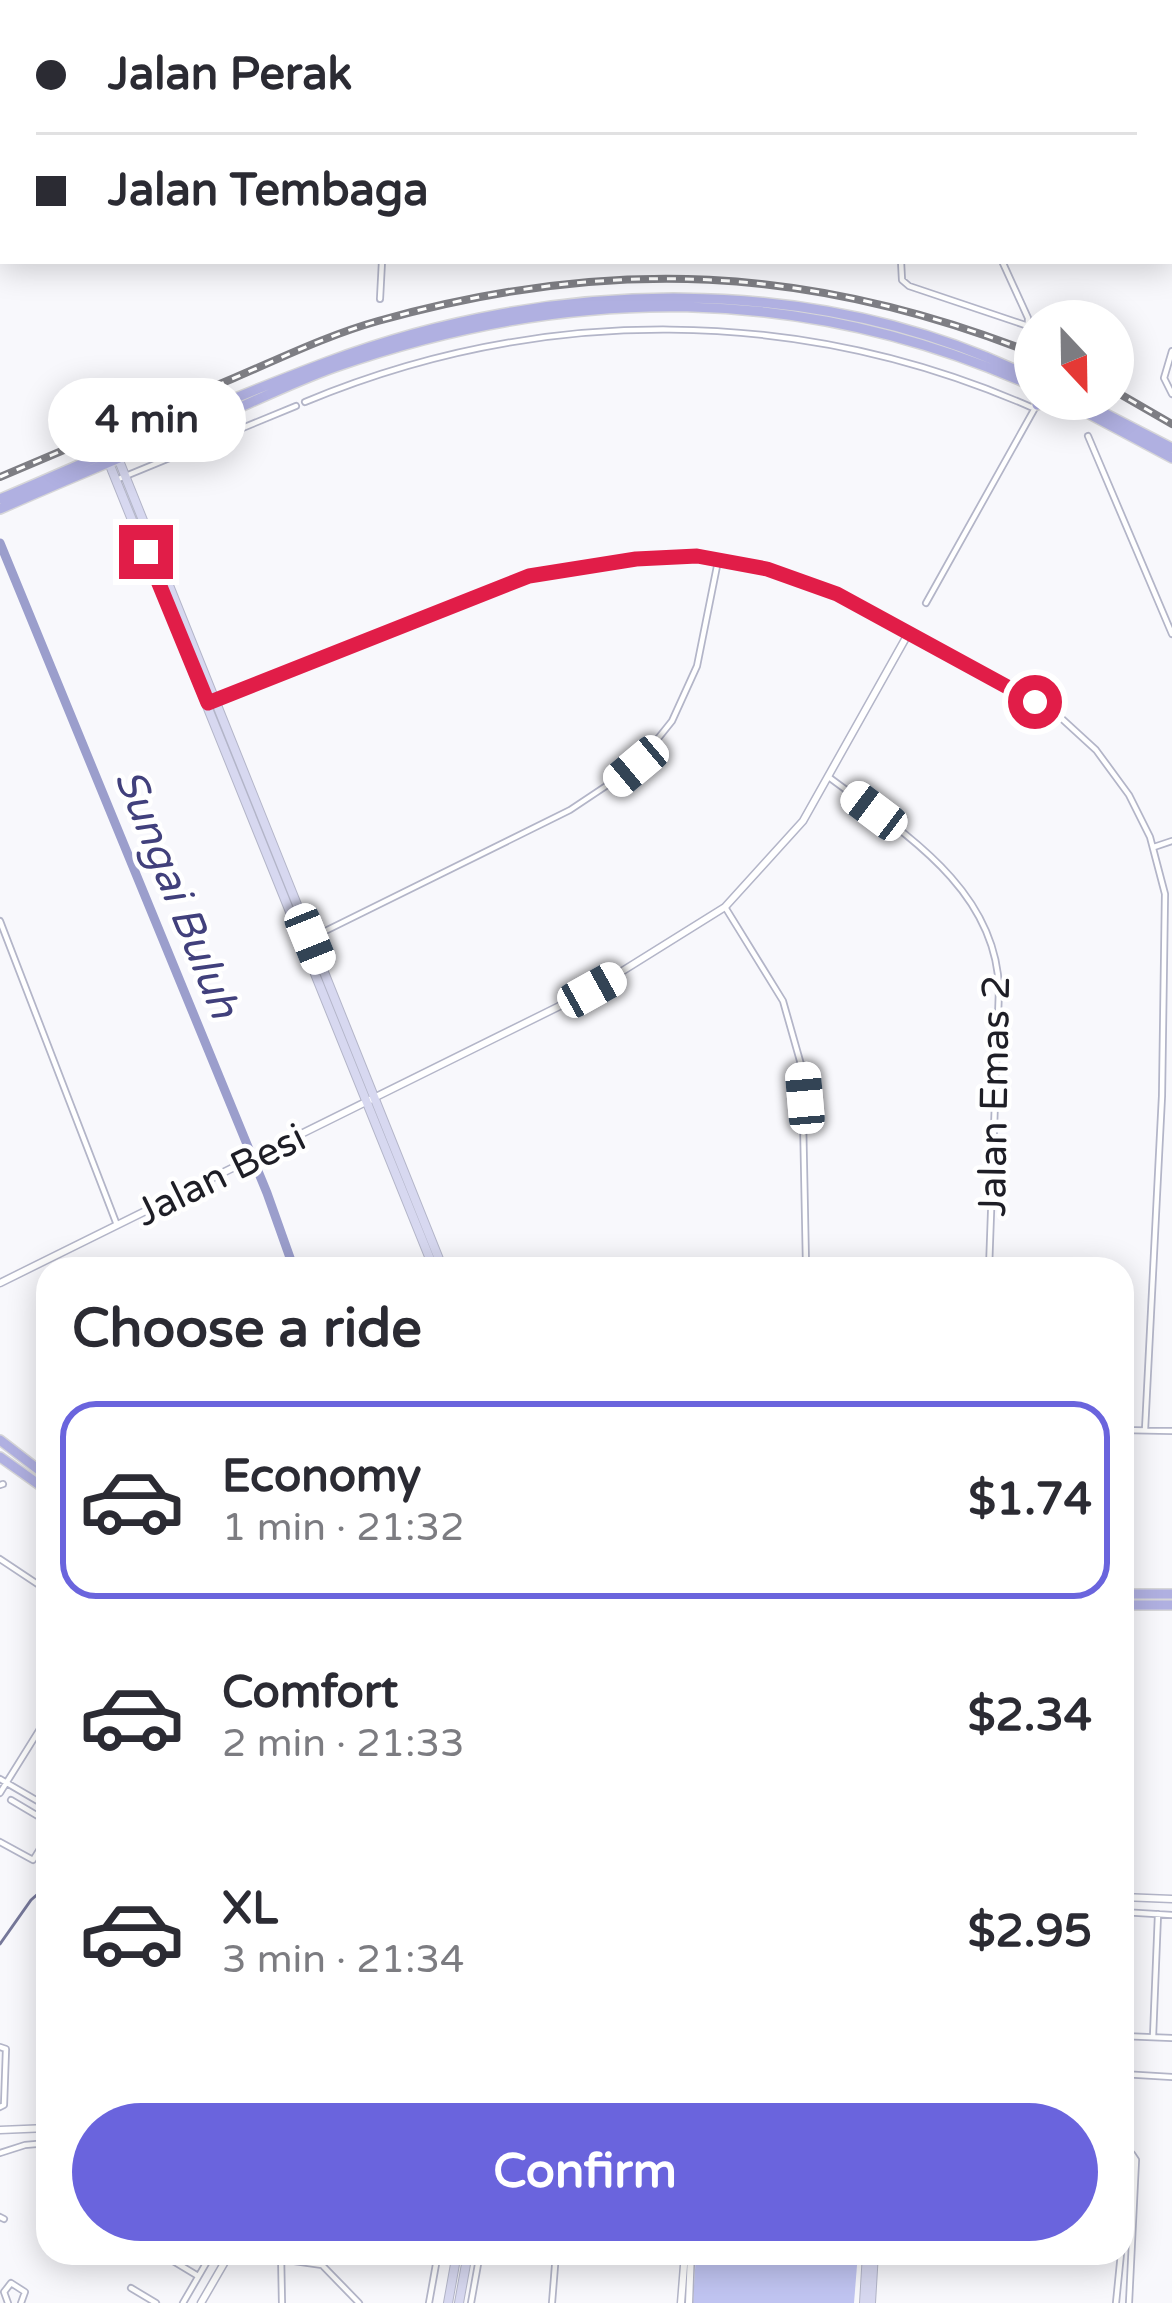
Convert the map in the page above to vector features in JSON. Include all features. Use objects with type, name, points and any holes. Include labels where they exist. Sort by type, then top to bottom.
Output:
[{"type":"main road","points":[[112,457],[329,361],[401,339],[474,320],[640,296],[711,297],[882,322],[949,340],[1014,372]]},
{"type":"main road","points":[[4,502],[332,368],[476,327],[642,304],[711,306],[860,328],[946,350],[1014,377]]},
{"type":"main road","points":[[1099,420],[1172,458]]},
{"type":"main road","points":[[1118,420],[1172,448]]},
{"type":"main road","points":[[112,457],[436,1257]]},
{"type":"main road","points":[[0,1440],[36,1468]]},
{"type":"main road","points":[[0,1457],[36,1482]]},
{"type":"main road","points":[[1134,1594],[1172,1594]]},
{"type":"main road","points":[[1134,1605],[1172,1605]]},
{"type":"main road","points":[[448,2303],[455,2265]]},
{"type":"main road","points":[[459,2303],[466,2265]]},
{"type":"main road","points":[[868,2303],[870,2265]]},
{"type":"street","points":[[380,299],[382,264]]},
{"type":"street","points":[[901,264],[902,280],[909,286],[1028,326],[1003,264]]},
{"type":"street","points":[[305,402],[390,370],[487,345],[593,332],[680,329],[762,335],[894,358],[1014,395]]},
{"type":"street","points":[[1172,351],[1164,377],[1172,394]]},
{"type":"street","points":[[121,478],[296,406]]},
{"type":"street","points":[[926,604],[1026,420]]},
{"type":"street","points":[[1088,436],[1172,634]]},
{"type":"street","points":[[211,701],[529,576],[636,559],[697,556],[767,569],[837,594],[1060,717],[1096,750],[1123,785],[1154,848],[1165,894],[1167,939],[1145,1430]]},
{"type":"street","points":[[306,941],[571,810],[636,766],[672,721],[698,667],[718,561]]},
{"type":"street","name":"Jalan Besi","points":[[52,1257],[592,990],[725,907],[802,820],[908,634]]},
{"type":"street","name":"Jalan Emas 2","points":[[830,778],[944,868],[967,896],[997,957],[989,1257]]},
{"type":"street","points":[[1154,848],[1172,841]]},
{"type":"street","points":[[725,907],[782,1000],[802,1069],[806,1257]]},
{"type":"street","points":[[0,922],[117,1225]]},
{"type":"street","name":"Jalan Besi","points":[[0,1283],[36,1265]]},
{"type":"street","points":[[1134,1430],[1172,1430]]},
{"type":"street","points":[[0,1559],[36,1583]]},
{"type":"street","points":[[0,1793],[3,1781],[36,1733]]},
{"type":"street","points":[[3,1781],[36,1800]]},
{"type":"street","points":[[11,1800],[36,1815]]},
{"type":"street","points":[[0,1854],[3,1843],[33,1860],[36,1855]]},
{"type":"street","points":[[1134,1897],[1172,1899]]},
{"type":"street","points":[[1134,1913],[1172,1915]]},
{"type":"street","points":[[1153,2037],[1158,1914]]},
{"type":"street","points":[[1134,2036],[1172,2038]]},
{"type":"street","points":[[0,2047],[6,2049],[4,2105],[0,2107]]},
{"type":"street","points":[[1134,2075],[1172,2077]]},
{"type":"street","points":[[0,2130],[36,2128]]},
{"type":"street","points":[[0,2153],[36,2144]]},
{"type":"street","points":[[1134,2157],[1134,2197]]},
{"type":"street","points":[[180,2265],[199,2276]]},
{"type":"street","points":[[183,2303],[205,2265]]},
{"type":"street","points":[[201,2303],[222,2265]]},
{"type":"street","points":[[281,2265],[282,2303]]},
{"type":"street","points":[[322,2265],[359,2303]]},
{"type":"street","points":[[429,2303],[436,2265]]},
{"type":"street","points":[[471,2303],[478,2265]]},
{"type":"street","points":[[552,2303],[555,2265]]},
{"type":"street","points":[[685,2303],[687,2265]]},
{"type":"street","points":[[1117,2303],[1120,2265]]},
{"type":"street","points":[[1129,2303],[1131,2265]]},
{"type":"street","points":[[1119,2275],[1130,2276]]},
{"type":"street","points":[[8,2303],[4,2291],[11,2283],[26,2294],[21,2303]]},
{"type":"street","points":[[130,2288],[156,2303]]},
{"type":"shaded area","points":[[695,2265],[857,2265],[854,2303],[693,2303]]},
{"type":"waterway","name":"Sungai Buluh","points":[[0,543],[290,1257]]},
{"type":"waterway","points":[[0,1944],[36,1896]]},
{"type":"railway","points":[[0,477],[341,333],[463,300],[547,286],[628,279],[790,287],[870,302],[1014,346]]},
{"type":"railway","points":[[1134,402],[1172,424]]},
{"type":"route","points":[[146,552],[208,703],[529,576],[636,559],[697,556],[767,569],[837,594],[1035,702]]}]
